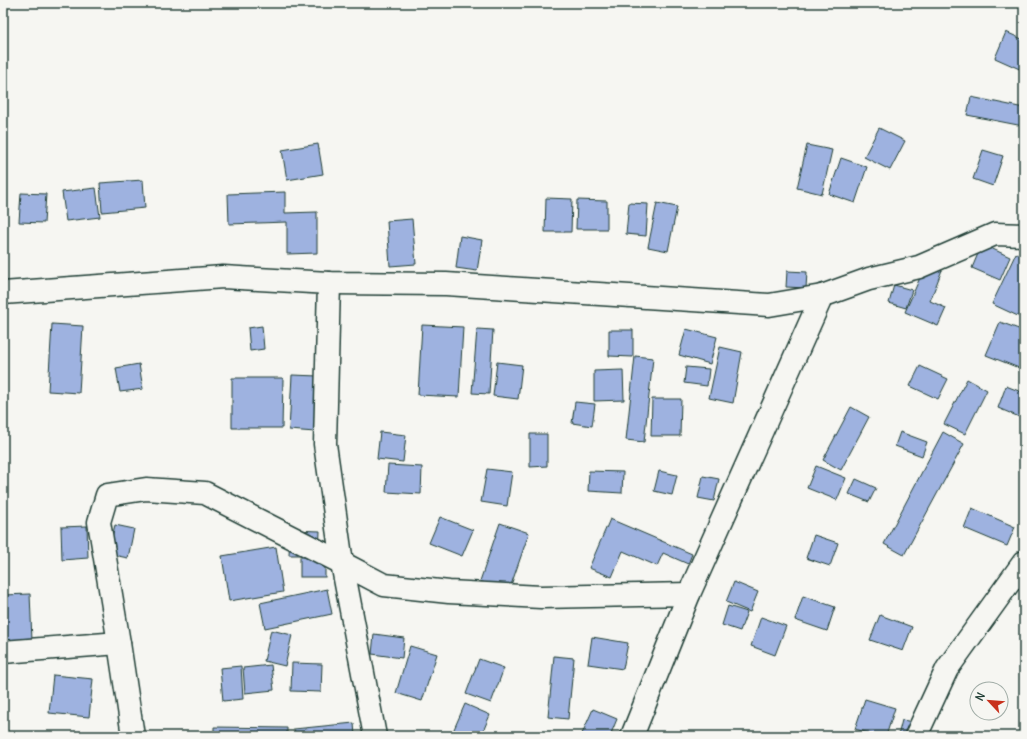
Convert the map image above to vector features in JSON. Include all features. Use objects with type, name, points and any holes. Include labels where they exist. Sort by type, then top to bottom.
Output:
[{"type":"street","points":[[3,292],[223,277],[329,283],[446,284],[769,305],[822,296],[869,279],[919,267],[994,234],[1024,235]]},
{"type":"street","points":[[329,283],[326,444],[342,562],[375,736]]},
{"type":"street","points":[[632,736],[689,594],[822,296]]},
{"type":"street","points":[[133,736],[99,522],[107,495],[146,489],[205,493],[342,562],[384,585],[449,592],[541,597],[689,594]]},
{"type":"street","points":[[916,736],[947,669],[1024,562]]},
{"type":"street","points":[[3,652],[119,643]]},
{"type":"building","points":[[1006,32],[1024,40],[1024,71],[995,58]]},
{"type":"building","points":[[971,97],[1024,108],[1023,126],[967,115]]},
{"type":"building","points":[[879,128],[905,141],[890,170],[864,157]]},
{"type":"building","points":[[318,144],[323,174],[287,180],[282,150]]},
{"type":"building","points":[[807,145],[832,150],[822,194],[797,188]]},
{"type":"building","points":[[983,150],[1003,156],[993,186],[973,179]]},
{"type":"building","points":[[841,158],[867,167],[855,203],[829,194]]},
{"type":"building","points":[[143,180],[145,208],[102,212],[100,183]]},
{"type":"building","points":[[96,188],[100,217],[66,221],[62,192]]},
{"type":"building","points":[[285,192],[285,213],[317,212],[317,253],[287,254],[287,222],[229,224],[228,194]]},
{"type":"building","points":[[21,193],[46,194],[44,223],[19,222]]},
{"type":"building","points":[[546,198],[572,199],[571,232],[545,232]]},
{"type":"building","points":[[577,200],[607,201],[607,229],[576,229]]},
{"type":"building","points":[[629,203],[648,204],[646,236],[626,234]]},
{"type":"building","points":[[657,203],[677,207],[668,251],[648,247]]},
{"type":"building","points":[[412,219],[416,264],[390,266],[387,221]]},
{"type":"building","points":[[460,236],[482,240],[477,271],[456,268]]},
{"type":"building","points":[[982,244],[1010,257],[1000,280],[972,268]]},
{"type":"building","points":[[1016,253],[1024,257],[1024,308],[1020,317],[992,304]]},
{"type":"building","points":[[926,264],[942,270],[930,301],[946,308],[938,326],[905,312]]},
{"type":"building","points":[[787,271],[807,272],[806,288],[786,287]]},
{"type":"building","points":[[894,285],[912,290],[906,308],[889,303]]},
{"type":"building","points":[[1000,322],[1024,331],[1024,370],[986,355]]},
{"type":"building","points":[[52,324],[83,326],[79,393],[48,391]]},
{"type":"building","points":[[422,325],[463,327],[459,397],[418,395]]},
{"type":"building","points":[[262,326],[264,349],[250,351],[248,328]]},
{"type":"building","points":[[477,329],[493,330],[489,394],[472,393]]},
{"type":"building","points":[[686,329],[717,337],[710,364],[679,355]]},
{"type":"building","points":[[609,330],[633,330],[633,357],[609,356]]},
{"type":"building","points":[[720,347],[742,352],[733,403],[709,398]]},
{"type":"building","points":[[635,356],[653,358],[644,442],[626,440]]},
{"type":"building","points":[[497,362],[522,365],[518,399],[493,396]]},
{"type":"building","points":[[139,364],[143,389],[120,392],[116,368]]},
{"type":"building","points":[[920,366],[948,379],[938,399],[910,386]]},
{"type":"building","points":[[686,367],[709,369],[707,386],[684,383]]},
{"type":"building","points":[[623,370],[624,400],[594,401],[594,371]]},
{"type":"building","points":[[292,375],[318,376],[315,432],[289,430]]},
{"type":"building","points":[[232,378],[283,378],[282,428],[232,428]]},
{"type":"building","points":[[967,379],[987,390],[965,434],[944,424]]},
{"type":"building","points":[[1006,386],[1024,393],[1024,419],[998,408]]},
{"type":"building","points":[[652,399],[681,399],[680,436],[651,436]]},
{"type":"building","points":[[575,402],[595,404],[592,426],[572,423]]},
{"type":"building","points":[[851,407],[869,417],[841,470],[823,460]]},
{"type":"building","points":[[380,432],[406,435],[403,462],[377,459]]},
{"type":"building","points":[[900,432],[927,442],[922,456],[895,446]]},
{"type":"building","points":[[943,432],[964,444],[904,555],[884,544]]},
{"type":"building","points":[[530,434],[547,434],[547,466],[530,467]]},
{"type":"building","points":[[388,465],[422,467],[421,494],[386,492]]},
{"type":"building","points":[[816,466],[846,478],[837,500],[807,488]]},
{"type":"building","points":[[487,469],[512,472],[507,506],[481,502]]},
{"type":"building","points":[[589,471],[623,472],[622,493],[588,491]]},
{"type":"building","points":[[659,471],[677,475],[672,495],[654,491]]},
{"type":"building","points":[[703,476],[719,479],[714,501],[698,498]]},
{"type":"building","points":[[856,479],[876,488],[869,502],[849,494]]},
{"type":"building","points":[[972,508],[1015,527],[1007,546],[964,528]]},
{"type":"building","points":[[440,517],[473,530],[462,556],[429,543]]},
{"type":"building","points":[[610,519],[692,554],[688,564],[663,553],[657,566],[623,551],[612,577],[589,568]]},
{"type":"building","points":[[500,523],[529,533],[509,591],[480,581]]},
{"type":"building","points":[[115,525],[134,529],[128,558],[108,554]]},
{"type":"building","points":[[87,526],[88,558],[62,560],[61,527]]},
{"type":"building","points":[[290,530],[320,531],[319,555],[289,555]]},
{"type":"building","points":[[814,535],[838,543],[830,566],[806,558]]},
{"type":"building","points":[[276,547],[283,592],[229,601],[222,556]]},
{"type":"building","points":[[300,557],[325,557],[325,577],[300,577]]},
{"type":"building","points":[[734,582],[758,592],[750,612],[726,602]]},
{"type":"building","points":[[327,589],[332,614],[265,628],[260,603]]},
{"type":"building","points":[[30,594],[32,641],[3,642],[3,595]]},
{"type":"building","points":[[803,596],[835,607],[827,631],[795,620]]},
{"type":"building","points":[[728,606],[747,612],[740,631],[722,625]]},
{"type":"building","points":[[880,615],[912,627],[903,651],[870,640]]},
{"type":"building","points":[[761,617],[786,626],[775,655],[751,646]]},
{"type":"building","points":[[271,630],[292,635],[285,666],[264,661]]},
{"type":"building","points":[[374,634],[404,638],[402,658],[372,654]]},
{"type":"building","points":[[592,637],[628,643],[623,669],[588,664]]},
{"type":"building","points":[[410,646],[437,654],[422,701],[396,693]]},
{"type":"building","points":[[554,656],[574,658],[568,719],[548,717]]},
{"type":"building","points":[[479,659],[504,668],[491,703],[466,694]]},
{"type":"building","points":[[292,663],[322,664],[321,692],[291,691]]},
{"type":"building","points":[[271,665],[274,690],[245,693],[243,668]]},
{"type":"building","points":[[241,666],[243,699],[223,701],[220,668]]},
{"type":"building","points":[[53,675],[93,679],[89,717],[49,713]]},
{"type":"building","points":[[865,699],[895,708],[886,736],[879,736],[855,729]]},
{"type":"building","points":[[465,704],[490,715],[481,736],[451,736]]},
{"type":"building","points":[[593,709],[617,719],[610,736],[581,736]]},
{"type":"building","points":[[902,720],[919,723],[916,736],[898,736]]},
{"type":"building","points":[[354,723],[355,736],[295,736],[294,729]]},
{"type":"building","points":[[214,727],[287,728],[287,736],[214,736]]}]
